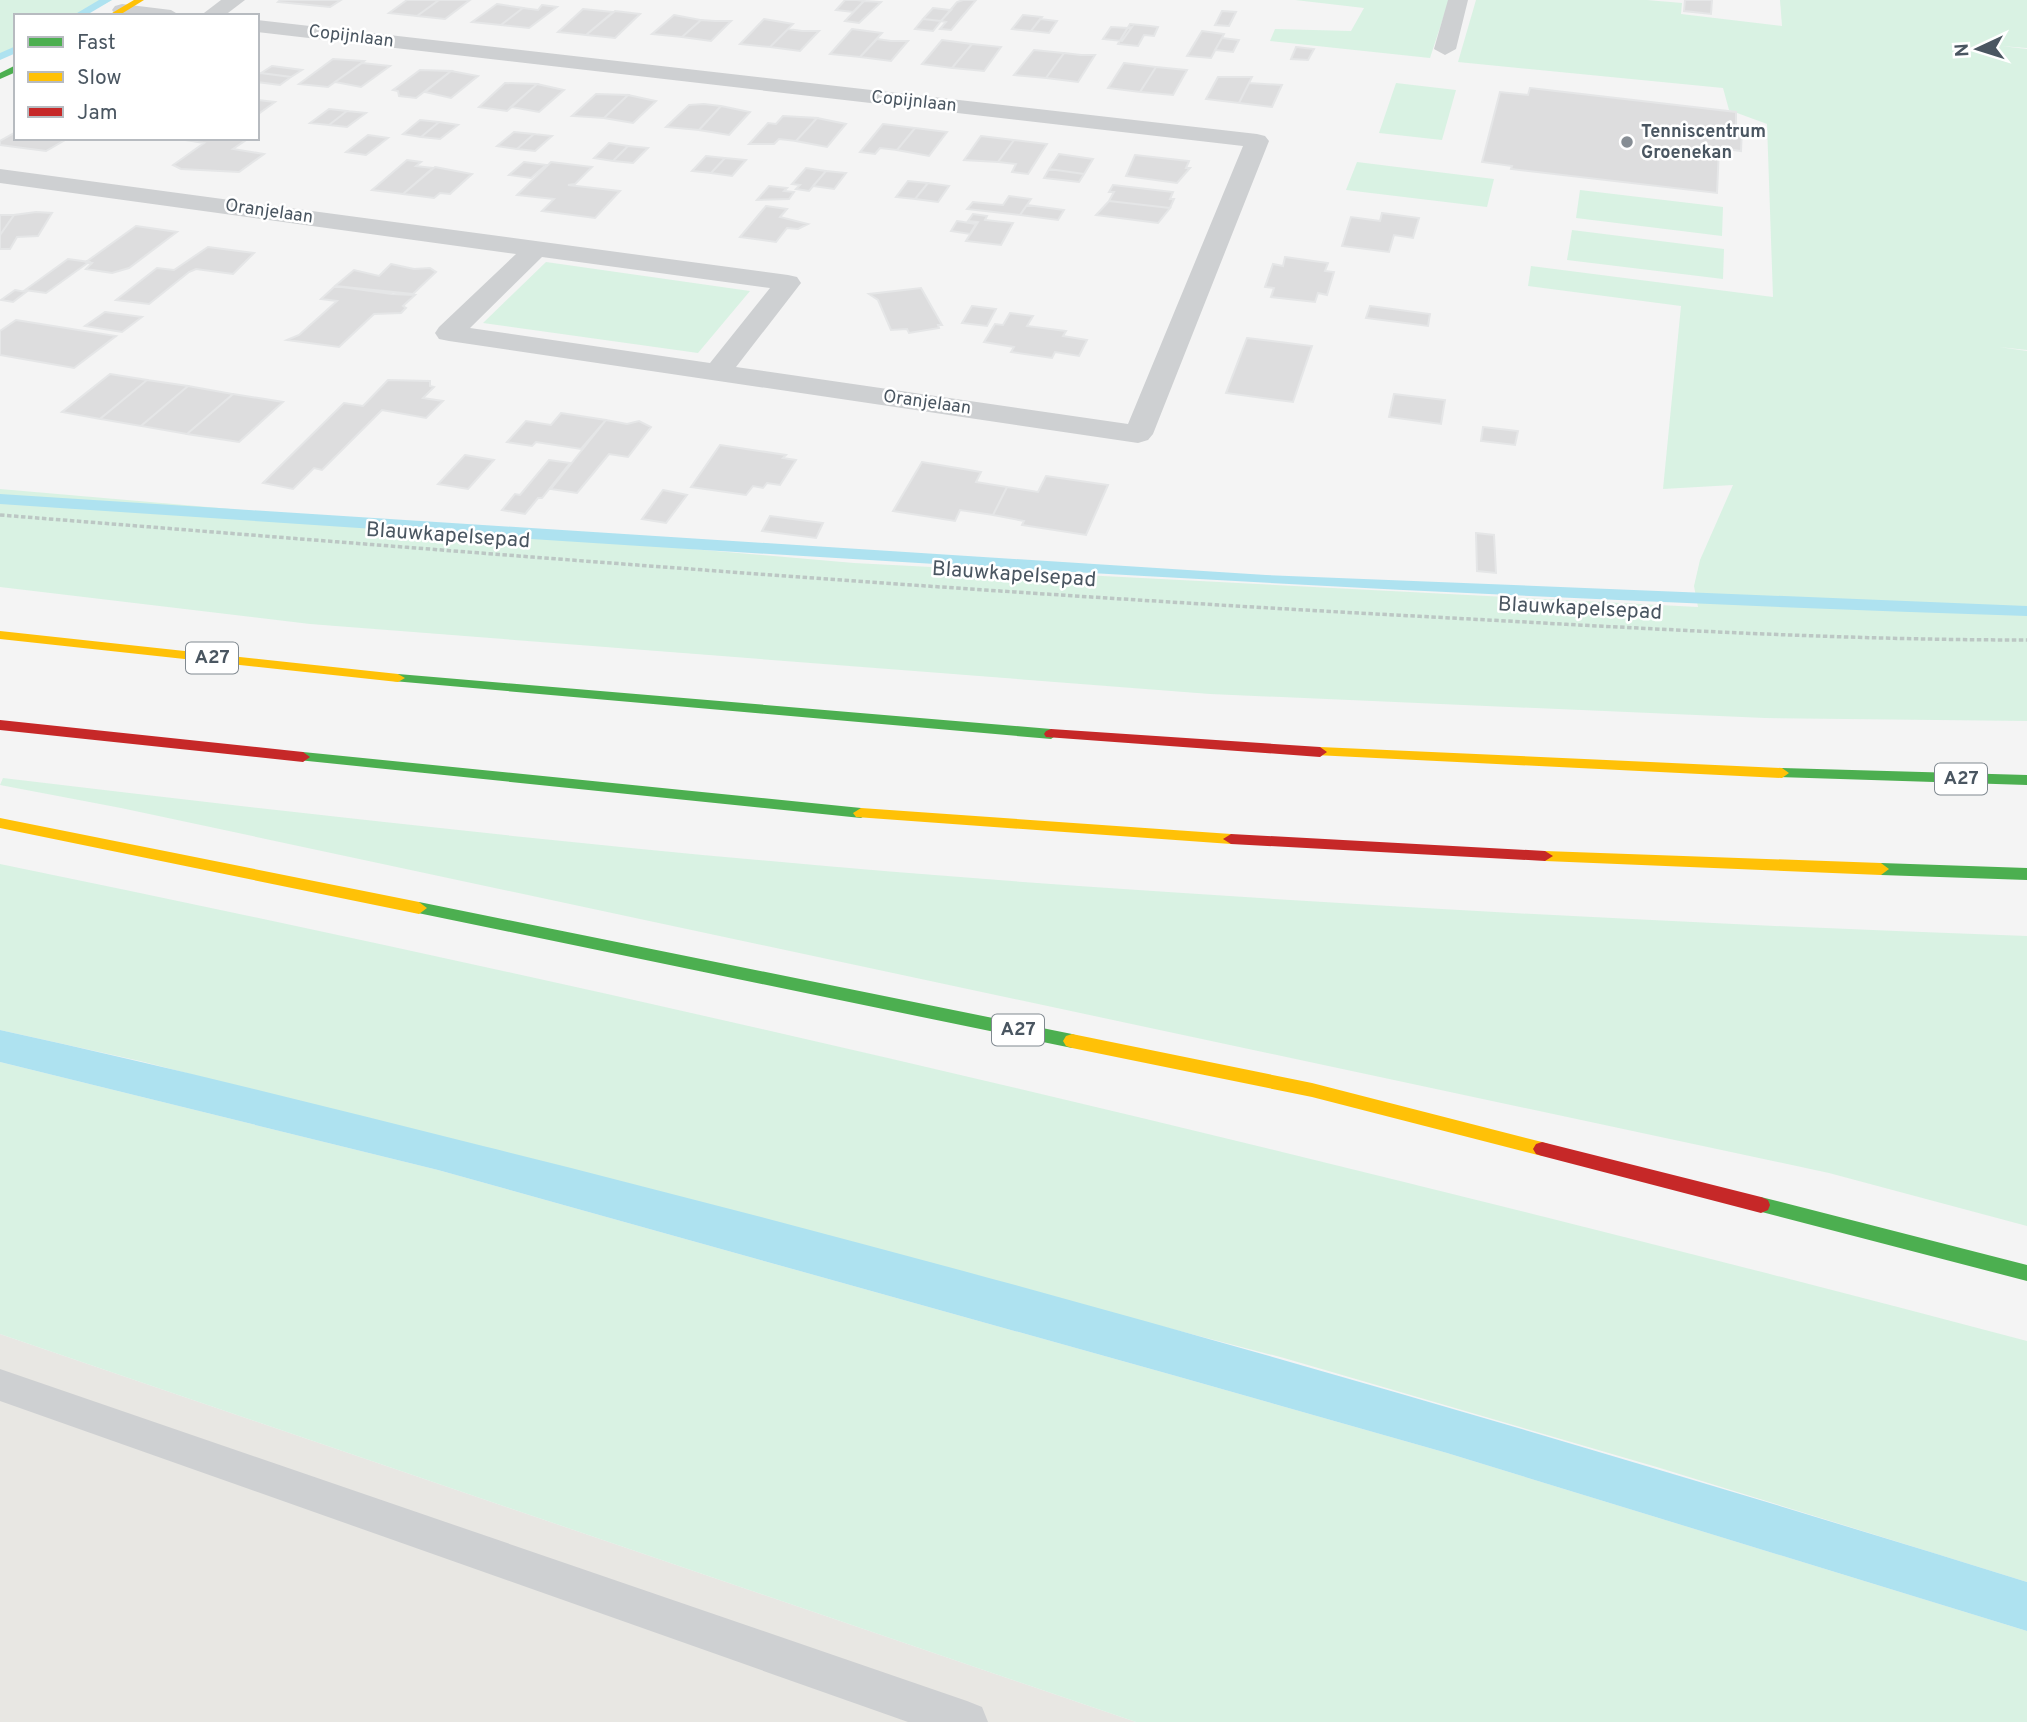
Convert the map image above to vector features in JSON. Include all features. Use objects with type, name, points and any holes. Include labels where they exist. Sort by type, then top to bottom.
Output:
[{"type":"main road","name":"A27","points":[[0,635],[735,710],[1119,740],[1591,768],[2027,780]]},
{"type":"main road","points":[[0,726],[753,804],[1084,831],[1651,862],[2027,874]]},
{"type":"main road","name":"A27","points":[[0,823],[1312,1090],[2027,1273]]},
{"type":"street","points":[[213,14],[235,0]]},
{"type":"street","points":[[1445,49],[1458,0]]},
{"type":"street","points":[[124,9],[158,14]]},
{"type":"street","name":"Copijnlaan","points":[[259,26],[1256,141],[1138,434]]},
{"type":"street","name":"Oranjelaan","points":[[0,176],[788,283],[717,372]]},
{"type":"street","name":"Oranjelaan","points":[[537,248],[449,333],[1138,434]]},
{"type":"lane","points":[[0,1385],[967,1722]]},
{"type":"path","name":"Blauwkapelsepad","points":[[0,515],[639,566],[1232,606],[1871,640],[2027,640]]},
{"type":"shaded area","points":[[0,1334],[1136,1722],[0,1722]]},
{"type":"green space","points":[[0,0],[112,0],[86,14],[14,14],[14,52],[0,59]]},
{"type":"green space","points":[[1295,0],[1449,0],[1430,58],[1270,41],[1275,29],[1351,31],[1364,8]]},
{"type":"green space","points":[[1476,0],[1647,0],[1682,3],[1681,14],[1782,26],[1780,0],[2027,0],[2027,48],[2001,46],[2027,49],[2027,350],[1999,347],[2027,351],[2027,721],[1765,718],[1210,694],[310,624],[0,587],[0,489],[854,563],[1698,607],[1694,586],[1700,560],[1733,485],[1663,489],[1681,306],[1528,286],[1531,266],[1773,297],[1767,124],[1729,110],[1723,88],[1458,62]]},
{"type":"green space","points":[[1396,83],[1456,90],[1442,140],[1379,133]]},
{"type":"green space","points":[[1357,162],[1494,179],[1487,207],[1346,190]]},
{"type":"green space","points":[[1580,190],[1723,207],[1722,236],[1576,218]]},
{"type":"green space","points":[[1572,230],[1724,249],[1723,279],[1567,260]]},
{"type":"green space","points":[[546,262],[750,291],[698,353],[483,323]]},
{"type":"green space","points":[[3,778],[540,839],[944,876],[1434,909],[2027,936],[2027,1226],[1829,1173],[121,808],[0,785]]},
{"type":"green space","points":[[0,864],[509,972],[1017,1088],[1523,1211],[2027,1341],[2027,1582],[1660,1468],[1284,1358],[140,1061],[0,1030]]},
{"type":"green space","points":[[0,1062],[438,1170],[1176,1376],[1447,1453],[2027,1631],[2027,1722],[1136,1722],[0,1334]]},
{"type":"water","points":[[0,1030],[302,1101],[677,1195],[1065,1299],[1451,1408],[2027,1582],[2027,1631],[1447,1453],[1176,1376],[438,1170],[0,1062]]},
{"type":"building","points":[[341,0],[330,7],[278,2]]},
{"type":"building","points":[[407,0],[439,0],[417,16],[389,13]]},
{"type":"building","points":[[439,0],[470,0],[445,19],[417,16]]},
{"type":"building","points":[[845,0],[864,1],[853,12],[836,10]]},
{"type":"building","points":[[976,0],[951,30],[940,29],[946,22],[941,21],[957,2]]},
{"type":"building","points":[[1685,0],[1712,0],[1711,14],[1684,11]]},
{"type":"building","points":[[864,1],[881,2],[859,23],[845,21]]},
{"type":"building","points":[[497,4],[523,8],[501,25],[472,22]]},
{"type":"building","points":[[542,5],[557,7],[529,28],[501,25],[523,8],[538,10]]},
{"type":"building","points":[[933,8],[951,10],[941,21],[923,19]]},
{"type":"building","points":[[583,9],[613,12],[586,35],[558,32]]},
{"type":"building","points":[[615,11],[640,14],[615,38],[586,35]]},
{"type":"building","points":[[1222,11],[1236,12],[1229,26],[1215,25]]},
{"type":"building","points":[[674,15],[701,20],[682,37],[652,34]]},
{"type":"building","points":[[1023,15],[1042,17],[1031,31],[1012,29]]},
{"type":"building","points":[[764,19],[793,24],[770,47],[740,44]]},
{"type":"building","points":[[923,19],[941,21],[933,31],[915,29]]},
{"type":"building","points":[[1040,19],[1057,21],[1049,33],[1031,31]]},
{"type":"building","points":[[701,20],[731,21],[711,41],[682,37]]},
{"type":"building","points":[[1130,24],[1158,27],[1154,36],[1144,35],[1138,46],[1118,44]]},
{"type":"building","points":[[1111,27],[1132,27],[1122,41],[1103,39]]},
{"type":"building","points":[[788,29],[819,31],[800,51],[770,47]]},
{"type":"building","points":[[852,29],[882,33],[860,57],[830,54]]},
{"type":"building","points":[[1202,31],[1224,34],[1211,58],[1187,56]]},
{"type":"building","points":[[1222,38],[1239,40],[1233,52],[1215,50]]},
{"type":"building","points":[[877,39],[908,41],[891,61],[860,57]]},
{"type":"building","points":[[942,40],[972,44],[952,68],[922,64]]},
{"type":"building","points":[[972,44],[1001,47],[984,71],[952,68]]},
{"type":"building","points":[[1296,47],[1314,49],[1308,60],[1291,59]]},
{"type":"building","points":[[1034,50],[1064,53],[1046,78],[1014,75]]},
{"type":"building","points":[[1064,53],[1095,55],[1078,82],[1046,78]]},
{"type":"building","points":[[333,59],[364,61],[328,87],[299,84]]},
{"type":"building","points":[[362,63],[390,66],[361,87],[335,82]]},
{"type":"building","points":[[1124,63],[1156,67],[1140,92],[1108,88]]},
{"type":"building","points":[[272,66],[302,70],[291,77],[261,73]]},
{"type":"building","points":[[1156,67],[1187,70],[1173,95],[1140,92]]},
{"type":"building","points":[[420,70],[451,71],[416,98],[399,96],[398,91],[393,90]]},
{"type":"building","points":[[451,71],[478,76],[451,98],[425,92]]},
{"type":"building","points":[[259,74],[291,77],[280,85],[259,82]]},
{"type":"building","points":[[1218,77],[1252,77],[1239,103],[1206,99]]},
{"type":"building","points":[[505,83],[537,84],[507,111],[479,107]]},
{"type":"building","points":[[1249,83],[1282,85],[1272,107],[1239,103]]},
{"type":"building","points":[[537,84],[564,90],[539,112],[511,107]]},
{"type":"building","points":[[1530,88],[1736,112],[1736,126],[1720,126],[1742,129],[1741,151],[1719,148],[1717,193],[1511,169],[1512,166],[1482,162],[1500,92],[1528,95]]},
{"type":"building","points":[[596,94],[628,95],[604,118],[572,116]]},
{"type":"building","points":[[628,95],[656,101],[633,123],[604,118]]},
{"type":"building","points":[[259,100],[275,102],[259,114]]},
{"type":"building","points":[[689,105],[721,106],[699,130],[666,127]]},
{"type":"building","points":[[721,106],[750,112],[729,135],[699,130]]},
{"type":"building","points":[[329,109],[347,111],[329,125],[310,123]]},
{"type":"building","points":[[347,111],[366,113],[347,127],[329,125]]},
{"type":"building","points":[[783,116],[817,118],[796,141],[779,139],[774,144],[749,144],[768,123],[776,124]]},
{"type":"building","points":[[817,118],[846,124],[827,147],[796,141]]},
{"type":"building","points":[[420,120],[439,122],[421,137],[403,134]]},
{"type":"building","points":[[439,122],[458,125],[440,139],[421,137]]},
{"type":"building","points":[[883,124],[915,128],[897,150],[880,148],[875,154],[860,152]]},
{"type":"building","points":[[915,128],[947,132],[929,156],[897,150]]},
{"type":"building","points":[[514,132],[534,134],[517,149],[497,146]]},
{"type":"building","points":[[14,133],[14,140],[65,140],[46,151],[0,145],[0,141]]},
{"type":"building","points":[[534,134],[552,136],[535,151],[517,149]]},
{"type":"building","points":[[368,135],[388,138],[366,155],[346,152]]},
{"type":"building","points":[[981,136],[1014,140],[998,162],[964,160]]},
{"type":"building","points":[[185,140],[246,140],[233,149],[264,154],[239,172],[181,169],[173,165],[204,143]]},
{"type":"building","points":[[1014,140],[1047,144],[1028,174],[1012,172],[1016,164],[998,162]]},
{"type":"building","points":[[609,143],[628,146],[613,161],[594,158]]},
{"type":"building","points":[[628,146],[648,148],[633,163],[613,161]]},
{"type":"building","points":[[1059,154],[1093,159],[1084,174],[1049,169]]},
{"type":"building","points":[[1135,155],[1189,161],[1186,168],[1190,168],[1177,183],[1126,176]]},
{"type":"building","points":[[706,156],[725,158],[711,173],[692,171]]},
{"type":"building","points":[[725,158],[746,160],[732,176],[711,173]]},
{"type":"building","points":[[407,160],[421,162],[416,166],[433,168],[403,194],[372,190]]},
{"type":"building","points":[[524,162],[546,165],[531,178],[509,175]]},
{"type":"building","points":[[551,162],[592,167],[575,184],[568,185],[620,191],[595,218],[542,211],[554,199],[517,195]]},
{"type":"building","points":[[435,167],[472,174],[450,194],[440,193],[434,198],[403,194]]},
{"type":"building","points":[[806,168],[826,171],[809,191],[796,189],[800,185],[792,184]]},
{"type":"building","points":[[1049,169],[1084,174],[1079,182],[1044,178]]},
{"type":"building","points":[[826,171],[846,173],[834,189],[813,186]]},
{"type":"building","points":[[908,181],[928,183],[915,199],[896,197]]},
{"type":"building","points":[[928,183],[949,186],[938,202],[915,199]]},
{"type":"building","points":[[1113,185],[1173,192],[1170,199],[1174,199],[1170,208],[1109,201],[1114,192],[1109,192]]},
{"type":"building","points":[[769,186],[787,188],[784,191],[794,192],[789,199],[757,200]]},
{"type":"building","points":[[1009,196],[1031,199],[1020,215],[967,209],[973,202],[1003,205]]},
{"type":"building","points":[[1031,199],[1027,205],[1064,210],[1058,220],[1020,215]]},
{"type":"building","points":[[1109,201],[1170,208],[1158,223],[1096,215]]},
{"type":"building","points":[[766,206],[787,209],[780,217],[808,224],[798,229],[787,228],[776,242],[740,237]]},
{"type":"building","points":[[52,213],[38,236],[17,237],[10,249],[0,249],[0,235],[14,215]]},
{"type":"building","points":[[1382,213],[1419,218],[1413,238],[1394,235],[1389,252],[1342,246],[1351,217],[1380,221]]},
{"type":"building","points":[[973,214],[987,216],[985,220],[1013,223],[1001,245],[966,241],[978,222],[968,221]]},
{"type":"building","points":[[0,215],[14,215],[0,235]]},
{"type":"building","points":[[957,221],[976,224],[970,234],[951,231]]},
{"type":"building","points":[[136,226],[177,232],[129,268],[112,273],[86,269],[92,263],[86,262]]},
{"type":"building","points":[[208,247],[254,253],[233,274],[196,269],[189,272],[149,304],[116,300],[157,268],[174,270]]},
{"type":"building","points":[[1285,257],[1328,263],[1325,271],[1334,272],[1327,295],[1318,293],[1315,302],[1271,297],[1274,288],[1265,287],[1273,264],[1283,266]]},
{"type":"building","points":[[68,259],[89,262],[46,293],[25,290]]},
{"type":"building","points":[[391,264],[414,269],[430,268],[436,272],[413,294],[335,286],[354,270],[379,276]]},
{"type":"building","points":[[335,286],[415,295],[403,306],[406,308],[401,313],[374,314],[339,347],[287,340],[299,335],[337,301],[321,299]]},
{"type":"building","points":[[921,288],[942,325],[938,325],[939,328],[909,333],[907,329],[891,330],[878,300],[869,294]]},
{"type":"building","points":[[15,290],[26,292],[13,302],[1,300]]},
{"type":"building","points":[[972,306],[996,309],[987,326],[962,323]]},
{"type":"building","points":[[1370,306],[1430,314],[1428,326],[1366,318]]},
{"type":"building","points":[[105,312],[142,317],[122,332],[85,326]]},
{"type":"building","points":[[1010,313],[1033,316],[1027,326],[1066,331],[1063,336],[1087,340],[1079,356],[1055,352],[1052,358],[1011,352],[1014,347],[984,342],[995,324],[1003,325]]},
{"type":"building","points":[[16,320],[116,336],[74,368],[0,355],[0,331]]},
{"type":"building","points":[[1247,338],[1312,346],[1293,402],[1226,393]]},
{"type":"building","points":[[110,374],[147,380],[100,419],[62,412]]},
{"type":"building","points":[[147,380],[188,386],[141,426],[100,419]]},
{"type":"building","points":[[388,380],[430,381],[430,386],[434,387],[423,398],[443,401],[426,418],[382,410],[322,470],[314,468],[293,489],[263,483],[344,403],[363,406]]},
{"type":"building","points":[[188,386],[233,394],[187,434],[141,426]]},
{"type":"building","points":[[233,394],[283,402],[239,442],[187,434]]},
{"type":"building","points":[[1394,394],[1445,400],[1441,424],[1389,417]]},
{"type":"building","points":[[561,413],[606,420],[581,449],[536,442],[532,446],[507,442],[526,421],[551,425]]},
{"type":"building","points":[[606,420],[627,424],[639,421],[651,427],[628,457],[609,454],[577,493],[551,489]]},
{"type":"building","points":[[1483,427],[1518,431],[1515,445],[1481,441]]},
{"type":"building","points":[[720,445],[786,455],[783,458],[796,460],[780,485],[767,483],[763,488],[753,486],[746,495],[691,487]]},
{"type":"building","points":[[465,455],[494,460],[468,489],[438,484]]},
{"type":"building","points":[[549,460],[570,463],[542,498],[538,498],[525,514],[502,510],[515,494],[520,495]]},
{"type":"building","points":[[922,462],[981,472],[976,482],[1007,487],[993,515],[960,510],[955,521],[893,511]]},
{"type":"building","points":[[1046,476],[1108,485],[1086,535],[1022,525],[1024,521],[993,515],[1007,487],[1038,492]]},
{"type":"building","points":[[663,490],[687,495],[666,523],[642,519]]},
{"type":"building","points":[[770,516],[823,523],[816,538],[762,531]]},
{"type":"building","points":[[1476,533],[1494,535],[1496,573],[1477,571]]},
{"type":"waterway","points":[[81,14],[107,0]]},
{"type":"waterway","points":[[0,57],[14,50]]},
{"type":"waterway","points":[[0,499],[1266,580],[1773,603],[2027,611]]},
{"type":"traffic: fast","points":[[0,76],[14,69]]},
{"type":"traffic: fast","points":[[398,678],[1051,734]]},
{"type":"traffic: fast","points":[[303,757],[861,813]]},
{"type":"traffic: fast","points":[[1782,773],[2027,780]]},
{"type":"traffic: fast","points":[[1881,869],[2027,874]]},
{"type":"traffic: fast","points":[[419,908],[1072,1041]]},
{"type":"traffic: fast","points":[[1761,1205],[2027,1273]]},
{"type":"traffic: slow","points":[[115,14],[140,0]]},
{"type":"traffic: slow","points":[[0,635],[398,678]]},
{"type":"traffic: slow","points":[[1320,752],[1782,773]]},
{"type":"traffic: slow","points":[[861,813],[1231,839]]},
{"type":"traffic: slow","points":[[0,823],[419,908]]},
{"type":"traffic: slow","points":[[1545,856],[1881,869]]},
{"type":"traffic: slow","points":[[1072,1041],[1312,1090],[1542,1149]]},
{"type":"traffic: jam","points":[[0,725],[303,757]]},
{"type":"traffic: jam","points":[[1051,734],[1320,752]]},
{"type":"traffic: jam","points":[[1231,839],[1545,856]]},
{"type":"traffic: jam","points":[[1542,1149],[1761,1205]]},
{"type":"place","name":"Tenniscentrum Groenekan","points":[[1627,142]]}]
